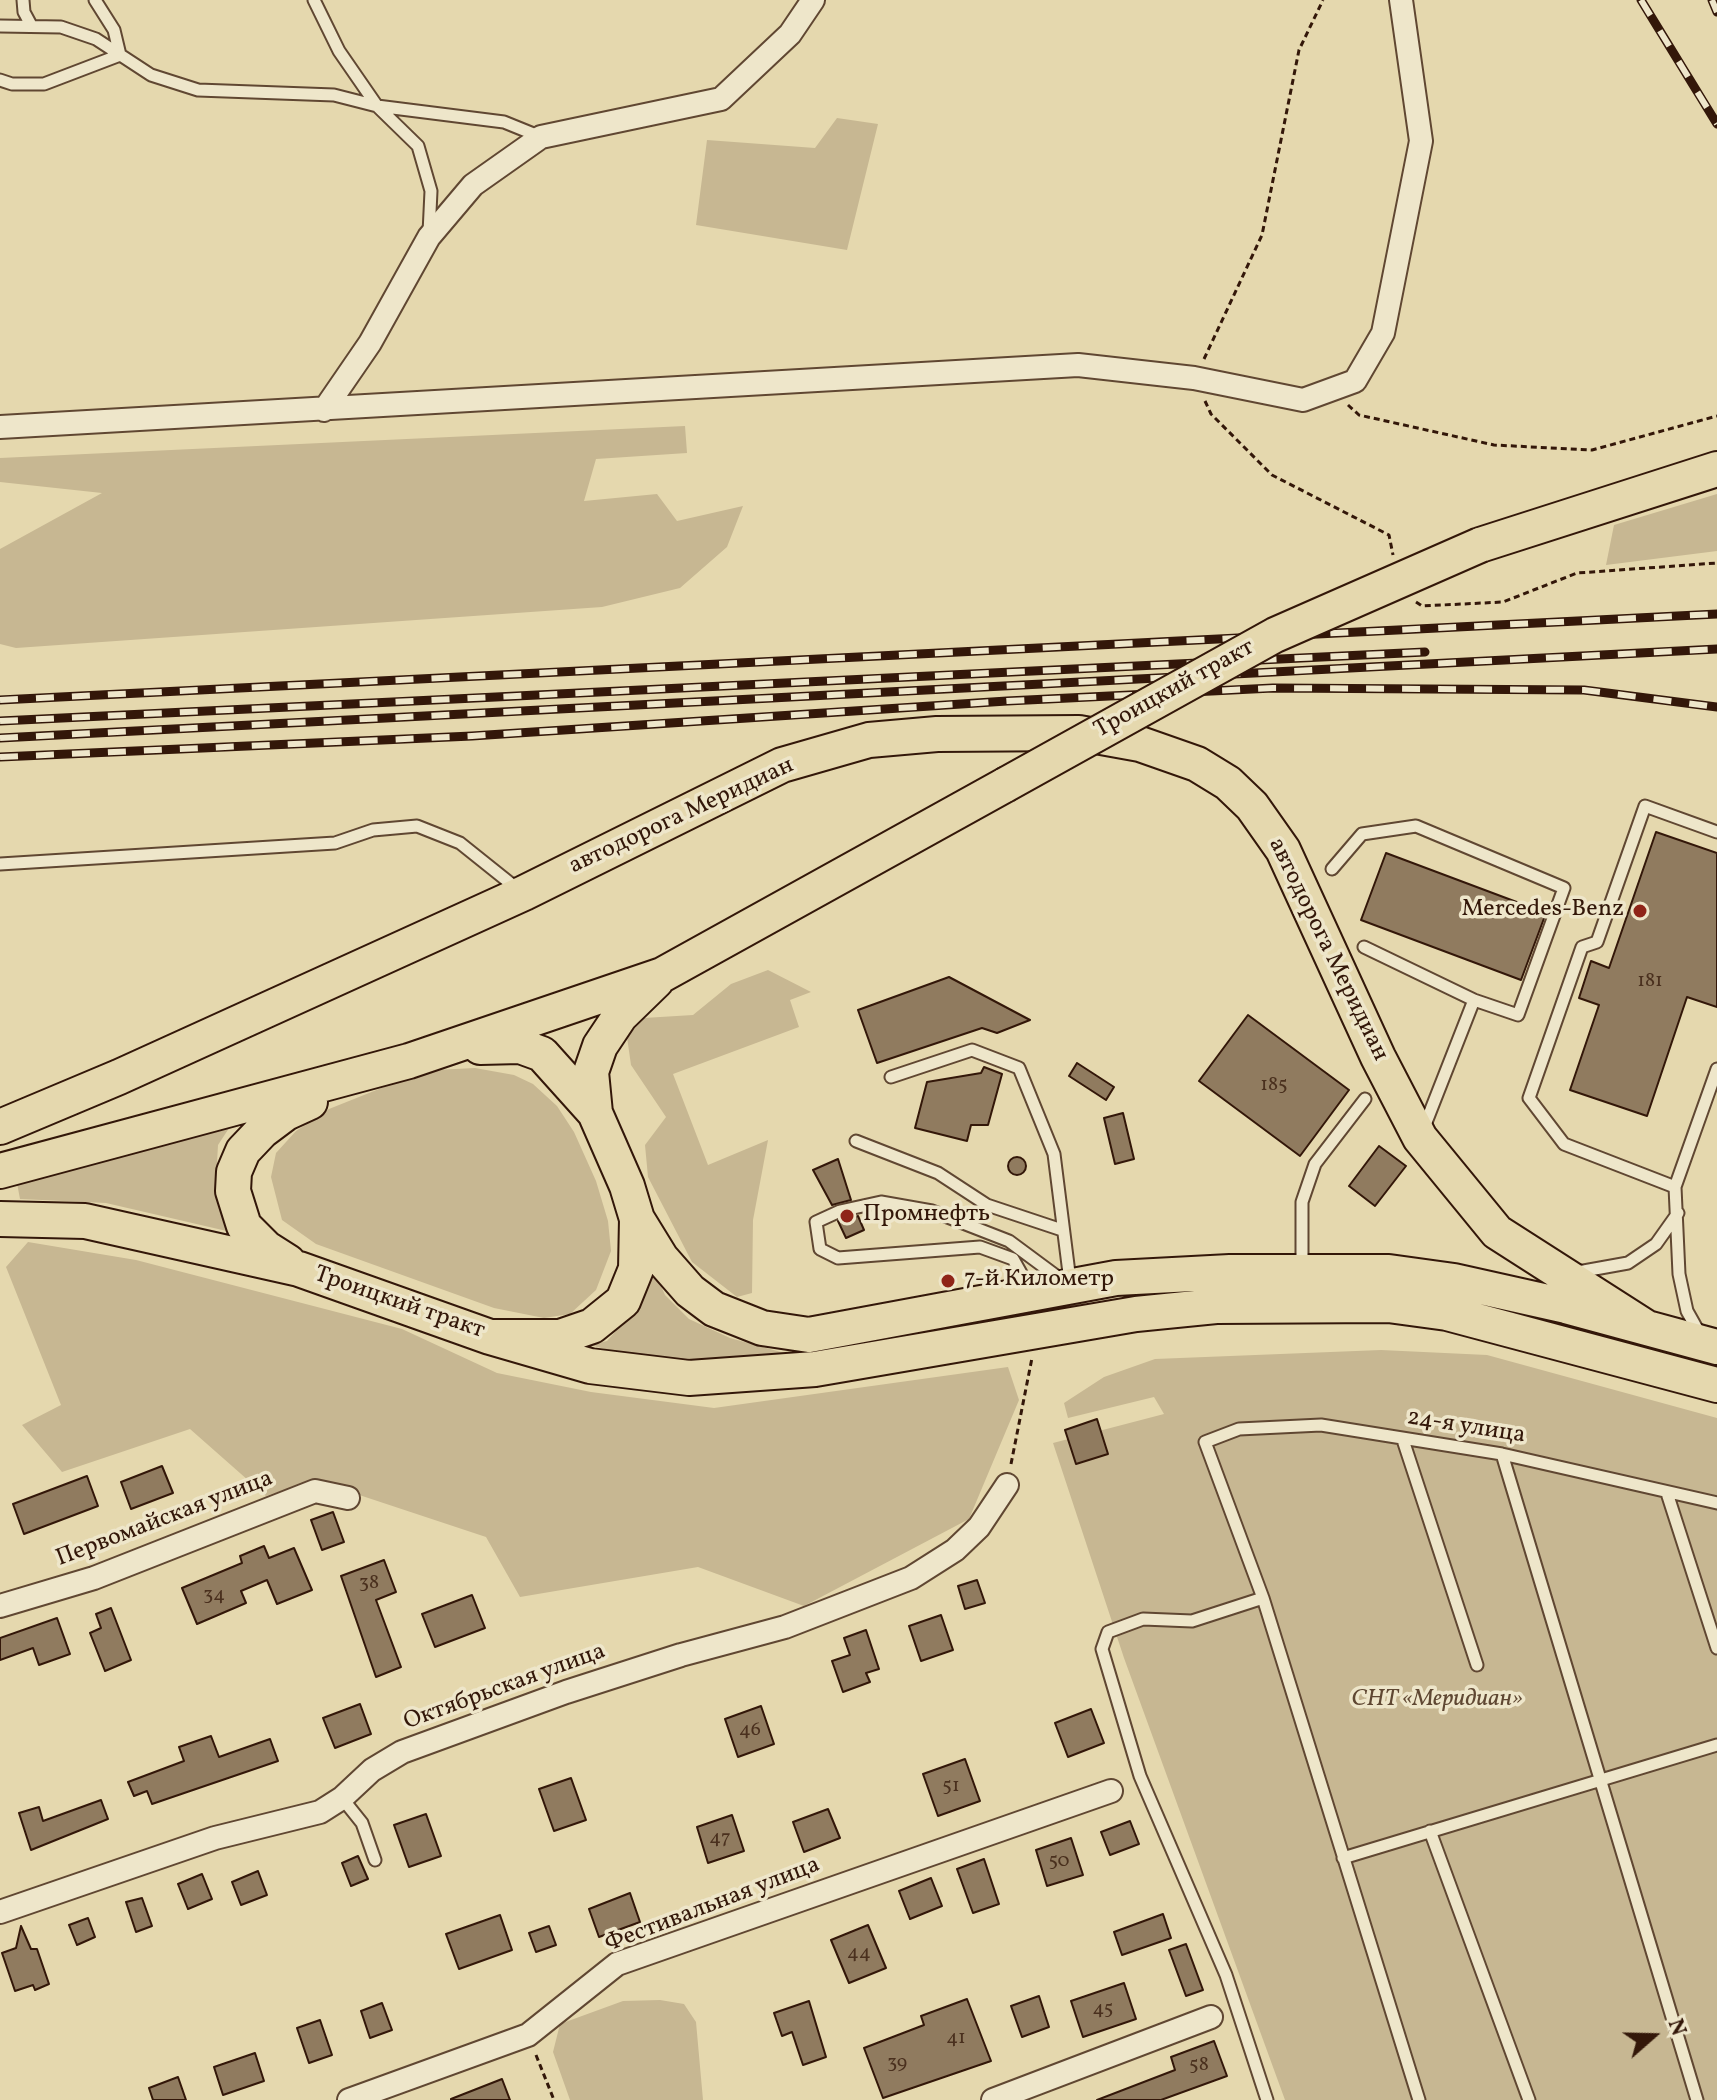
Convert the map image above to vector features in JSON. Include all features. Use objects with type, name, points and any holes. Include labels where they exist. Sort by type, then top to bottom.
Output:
[{"type":"main road","name":"Троицкий тракт","points":[[0,1171],[375,1071],[662,975],[1275,635],[1480,545],[1717,469]]},
{"type":"main road","name":"автодорога Меридиан","points":[[0,1127],[119,1077],[524,893],[782,765],[869,740],[1079,733],[1140,744],[1197,764],[1228,783],[1252,806],[1275,839],[1420,1138],[1497,1232],[1647,1328]]},
{"type":"main road","name":"Троицкий тракт","points":[[0,1219],[85,1221],[299,1269],[490,1337],[560,1337],[609,1316],[623,1301],[636,1269],[637,1219],[627,1186],[595,1113],[591,1072],[600,1046],[620,1016],[662,975]]},
{"type":"main road","points":[[435,1053],[520,1046],[542,1054],[595,1113]]},
{"type":"main road","points":[[299,1269],[266,1248],[244,1226],[233,1191],[234,1172],[243,1151],[286,1113],[375,1071]]},
{"type":"main road","name":"автодорога Меридиан","points":[[637,1219],[661,1258],[690,1291],[714,1309],[762,1328],[809,1335],[1116,1278],[1302,1271],[1389,1272],[1454,1281],[1711,1345]]},
{"type":"main road","points":[[490,1337],[590,1366],[689,1378],[815,1369],[1136,1314],[1216,1306],[1388,1305],[1447,1313],[1717,1385]]},
{"type":"street","points":[[324,410],[370,343],[429,237],[473,185],[541,137],[721,99],[790,34],[813,0]]},
{"type":"street","points":[[0,427],[1078,365],[1194,378],[1303,400],[1355,381],[1383,333],[1421,141],[1401,0]]},
{"type":"street","name":"Октябрьская улица","points":[[0,1912],[215,1838],[320,1812],[342,1798],[372,1770],[402,1752],[681,1655],[785,1627],[911,1578],[955,1550],[979,1527],[1007,1485]]},
{"type":"street","name":"Первомайская улица","points":[[0,1606],[94,1578],[315,1491],[348,1498]]},
{"type":"street","name":"Фестивальная улица","points":[[349,2100],[528,2035],[617,1964],[1111,1791]]},
{"type":"street","points":[[993,2100],[1211,2017]]},
{"type":"lane","points":[[23,0],[24,12],[31,25]]},
{"type":"lane","points":[[95,0],[114,30],[120,55]]},
{"type":"lane","points":[[314,0],[339,51],[377,106],[418,146],[431,191],[429,237]]},
{"type":"lane","points":[[0,26],[61,27],[96,39],[151,75],[198,90],[334,95],[377,106],[504,122],[541,137]]},
{"type":"lane","points":[[0,80],[12,84],[44,84],[120,55]]},
{"type":"lane","points":[[1675,1187],[1564,1144],[1529,1098],[1582,947],[1597,942],[1645,806],[1717,832]]},
{"type":"lane","points":[[0,864],[335,843],[373,830],[417,826],[460,843],[524,893]]},
{"type":"lane","points":[[1332,869],[1362,834],[1416,826],[1564,888],[1518,1015],[1474,1000],[1364,947]]},
{"type":"lane","points":[[1420,1138],[1474,1000]]},
{"type":"lane","points":[[891,1077],[972,1050],[1019,1068],[1054,1154],[1070,1286]]},
{"type":"lane","points":[[1711,1345],[1687,1311],[1679,1274],[1675,1187],[1717,1069]]},
{"type":"lane","points":[[1302,1271],[1302,1202],[1315,1164],[1365,1099]]},
{"type":"lane","points":[[856,1141],[938,1173],[987,1205],[1062,1230]]},
{"type":"lane","points":[[1012,1299],[1022,1275],[1013,1259],[980,1247],[838,1258],[820,1249],[816,1222],[840,1211],[881,1202],[932,1211],[1009,1241],[1070,1286]]},
{"type":"lane","points":[[1559,1272],[1589,1272],[1628,1263],[1656,1244],[1678,1212]]},
{"type":"lane","name":"24-я улица","points":[[1263,1598],[1205,1442],[1239,1429],[1321,1425],[1502,1454],[1717,1503]]},
{"type":"lane","points":[[1403,1440],[1477,1665]]},
{"type":"lane","points":[[1502,1454],[1697,2100]]},
{"type":"lane","points":[[1667,1493],[1717,1648]]},
{"type":"lane","points":[[1267,2100],[1226,1975],[1199,1919],[1140,1776],[1102,1649],[1108,1632],[1143,1619],[1192,1621],[1263,1598],[1419,2100]]},
{"type":"lane","points":[[1343,1858],[1717,1745]]},
{"type":"lane","points":[[342,1798],[362,1823],[375,1860]]},
{"type":"lane","points":[[1430,1831],[1529,2100]]},
{"type":"path","points":[[1323,0],[1299,50],[1262,235],[1194,378],[1211,414],[1272,475],[1389,535],[1395,564]]},
{"type":"path","points":[[1331,390],[1359,415],[1494,445],[1592,450],[1717,416]]},
{"type":"path","points":[[1412,600],[1422,606],[1503,602],[1577,573],[1717,563]]},
{"type":"path","points":[[1007,1485],[1026,1372],[1042,1332]]},
{"type":"path","points":[[528,2035],[554,2100]]},
{"type":"green space","points":[[837,118],[878,124],[847,250],[696,225],[707,140],[815,148]]},
{"type":"green space","points":[[685,426],[687,453],[596,459],[584,501],[657,494],[677,521],[743,506],[727,547],[680,588],[602,607],[16,648],[0,644],[0,549],[102,493],[0,482],[0,458]]},
{"type":"green space","points":[[1717,494],[1717,551],[1606,565],[1614,525]]},
{"type":"green space","points":[[768,970],[811,992],[790,1000],[799,1027],[673,1074],[708,1165],[768,1140],[753,1220],[752,1293],[737,1297],[692,1262],[648,1177],[645,1145],[666,1117],[631,1065],[627,1037],[644,1018],[693,1015],[731,984]]},
{"type":"green space","points":[[475,1068],[514,1075],[533,1084],[557,1106],[574,1132],[596,1181],[608,1221],[611,1251],[596,1290],[570,1314],[544,1318],[494,1308],[316,1244],[282,1220],[271,1177],[276,1153],[296,1131],[329,1109],[389,1085],[435,1070]]},
{"type":"green space","points":[[235,1119],[218,1145],[216,1181],[221,1210],[231,1232],[106,1203],[20,1199],[17,1183]]},
{"type":"green space","points":[[28,1242],[136,1260],[402,1329],[497,1373],[591,1392],[714,1408],[1008,1367],[1019,1400],[969,1519],[804,1606],[698,1567],[520,1597],[486,1537],[314,1480],[266,1496],[190,1429],[62,1472],[22,1425],[61,1405],[6,1267]]},
{"type":"green space","points":[[652,1266],[665,1295],[689,1319],[730,1338],[799,1357],[661,1364],[590,1345],[607,1341],[630,1315]]},
{"type":"green space","name":"СНТ «Меридиан»","points":[[1381,1350],[1487,1355],[1717,1418],[1717,2100],[1285,2100],[1124,1658],[1053,1443],[1164,1414],[1154,1397],[1068,1418],[1064,1403],[1104,1377],[1155,1359]]},
{"type":"green space","points":[[660,2000],[684,2004],[696,2022],[703,2100],[570,2100],[553,2052],[560,2024],[623,2001]]},
{"type":"building","points":[[1656,832],[1717,853],[1717,1007],[1687,997],[1647,1116],[1570,1090],[1599,1005],[1579,998],[1591,961],[1609,968]]},
{"type":"building","points":[[1386,853],[1546,913],[1521,980],[1361,920]]},
{"type":"building","points":[[949,977],[1030,1020],[997,1033],[982,1028],[877,1063],[858,1010]]},
{"type":"building","points":[[1248,1015],[1349,1090],[1300,1156],[1199,1081]]},
{"type":"building","points":[[1077,1063],[1114,1087],[1106,1100],[1069,1076]]},
{"type":"building","points":[[984,1067],[1002,1074],[988,1125],[971,1125],[967,1141],[915,1128],[927,1082],[981,1073]]},
{"type":"building","points":[[1123,1113],[1134,1159],[1115,1164],[1104,1118]]},
{"type":"building","points":[[1379,1146],[1406,1166],[1375,1206],[1349,1186]]},
{"type":"building","points":[[1017,1157],[1026,1166],[1017,1175],[1008,1166]]},
{"type":"building","points":[[838,1159],[851,1200],[832,1205],[813,1170]]},
{"type":"building","points":[[858,1216],[864,1230],[846,1238],[838,1221]]},
{"type":"building","points":[[1097,1419],[1108,1454],[1076,1464],[1065,1430]]},
{"type":"building","points":[[162,1466],[173,1493],[131,1509],[121,1482]]},
{"type":"building","points":[[87,1476],[98,1506],[24,1534],[13,1504]]},
{"type":"building","points":[[333,1512],[344,1542],[322,1550],[311,1520]]},
{"type":"building","points":[[264,1546],[269,1558],[294,1548],[312,1590],[277,1604],[267,1580],[241,1591],[246,1603],[197,1624],[182,1588],[242,1563],[240,1556]]},
{"type":"building","points":[[384,1560],[396,1592],[376,1600],[401,1667],[376,1677],[341,1576]]},
{"type":"building","points":[[977,1580],[985,1603],[965,1609],[958,1586]]},
{"type":"building","points":[[472,1595],[485,1628],[435,1647],[422,1614]]},
{"type":"building","points":[[111,1608],[131,1660],[105,1671],[90,1633],[101,1628],[96,1614]]},
{"type":"building","points":[[941,1615],[953,1650],[921,1661],[909,1626]]},
{"type":"building","points":[[57,1618],[70,1654],[39,1665],[33,1648],[0,1660],[0,1638]]},
{"type":"building","points":[[866,1630],[879,1669],[866,1673],[870,1682],[843,1692],[832,1661],[850,1655],[844,1638]]},
{"type":"building","points":[[360,1704],[371,1734],[335,1748],[323,1718]]},
{"type":"building","points":[[761,1706],[774,1744],[738,1757],[725,1719]]},
{"type":"building","points":[[1091,1709],[1104,1743],[1068,1757],[1055,1723]]},
{"type":"building","points":[[211,1736],[219,1757],[270,1739],[278,1761],[152,1804],[147,1791],[134,1796],[128,1782],[184,1761],[179,1747]]},
{"type":"building","points":[[965,1759],[980,1801],[938,1816],[923,1774]]},
{"type":"building","points":[[571,1778],[586,1820],[554,1831],[539,1789]]},
{"type":"building","points":[[101,1800],[108,1819],[31,1850],[19,1813],[39,1807],[43,1821]]},
{"type":"building","points":[[828,1809],[840,1838],[804,1852],[793,1822]]},
{"type":"building","points":[[426,1814],[441,1856],[409,1867],[394,1825]]},
{"type":"building","points":[[732,1815],[744,1851],[708,1863],[697,1827]]},
{"type":"building","points":[[1130,1821],[1139,1844],[1110,1855],[1101,1832]]},
{"type":"building","points":[[1071,1838],[1083,1875],[1047,1886],[1036,1850]]},
{"type":"building","points":[[358,1856],[368,1879],[351,1886],[342,1863]]},
{"type":"building","points":[[984,1859],[999,1904],[973,1913],[957,1869]]},
{"type":"building","points":[[258,1871],[267,1895],[241,1905],[232,1882]]},
{"type":"building","points":[[202,1874],[212,1899],[188,1909],[178,1884]]},
{"type":"building","points":[[931,1878],[942,1906],[910,1919],[899,1891]]},
{"type":"building","points":[[630,1893],[640,1922],[599,1937],[589,1909]]},
{"type":"building","points":[[142,1898],[152,1926],[136,1932],[126,1902]]},
{"type":"building","points":[[1163,1914],[1171,1938],[1122,1955],[1114,1932]]},
{"type":"building","points":[[500,1915],[512,1950],[459,1969],[446,1934]]},
{"type":"building","points":[[88,1918],[95,1937],[77,1945],[69,1925]]},
{"type":"building","points":[[868,1925],[886,1968],[849,1983],[831,1940]]},
{"type":"building","points":[[21,1926],[31,1949],[37,1949],[49,1984],[35,1990],[33,1985],[15,1991],[2,1953],[16,1948]]},
{"type":"building","points":[[549,1926],[556,1945],[536,1952],[529,1933]]},
{"type":"building","points":[[1186,1944],[1203,1990],[1186,1996],[1169,1950]]},
{"type":"building","points":[[1124,1983],[1136,2019],[1083,2037],[1071,2001]]},
{"type":"building","points":[[1039,1996],[1049,2027],[1022,2037],[1011,2006]]},
{"type":"building","points":[[967,1999],[991,2061],[883,2098],[864,2048],[924,2025],[921,2016]]},
{"type":"building","points":[[809,2001],[826,2057],[803,2065],[792,2032],[782,2036],[774,2013]]},
{"type":"building","points":[[382,2003],[392,2030],[370,2038],[361,2011]]},
{"type":"building","points":[[320,2020],[332,2055],[309,2063],[297,2028]]},
{"type":"building","points":[[1214,2041],[1227,2076],[1161,2100],[1097,2100],[1175,2070],[1171,2057]]},
{"type":"building","points":[[255,2053],[264,2081],[223,2095],[214,2067]]},
{"type":"building","points":[[178,2077],[186,2100],[153,2100],[149,2088]]},
{"type":"building","points":[[502,2079],[510,2100],[451,2100],[451,2099]]},
{"type":"railway","points":[[1641,0],[1717,124]]},
{"type":"railway","points":[[1712,0],[1717,12]]},
{"type":"railway","points":[[0,700],[1717,614]]},
{"type":"railway","points":[[0,738],[1717,649]]},
{"type":"railway","points":[[0,721],[1425,652]]},
{"type":"railway","points":[[0,757],[472,736],[1007,701],[1273,688],[1584,690],[1717,707]]},
{"type":"place","name":"Mercedes-Benz","points":[[1640,911]]},
{"type":"place","name":"Промнефть","points":[[847,1216]]},
{"type":"place","name":"7-й Километр","points":[[948,1281]]}]
